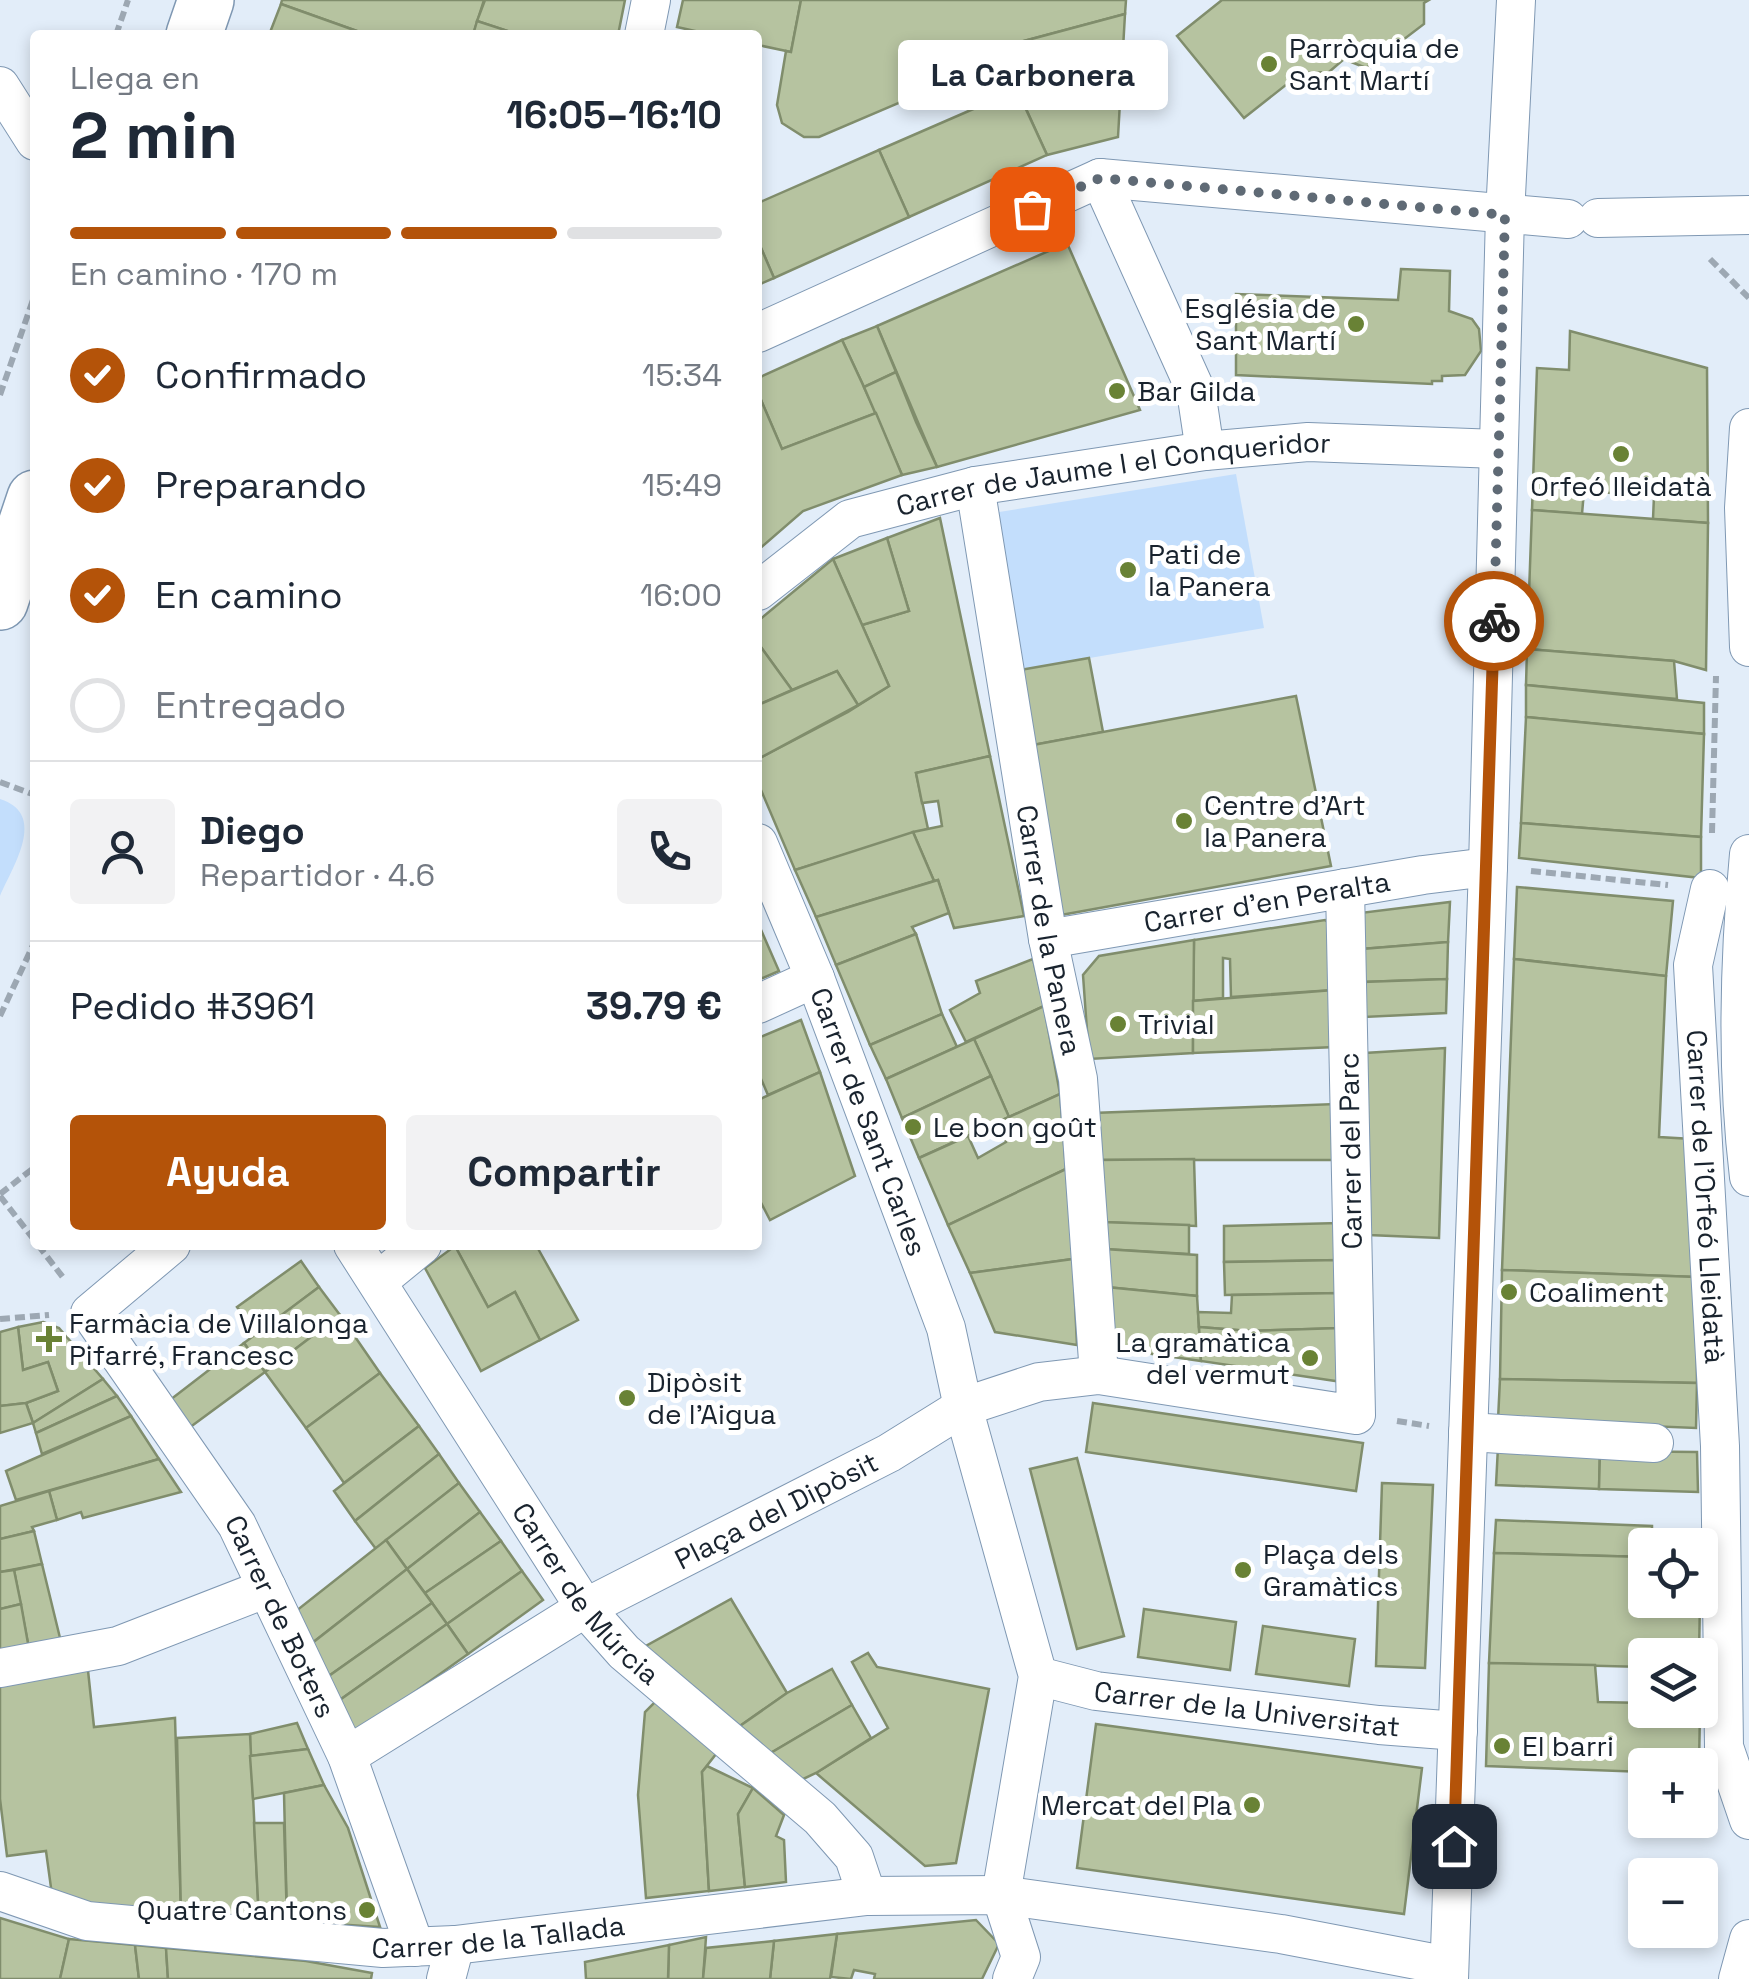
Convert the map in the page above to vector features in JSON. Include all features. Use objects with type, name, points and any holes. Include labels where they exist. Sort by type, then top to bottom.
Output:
[{"type":"main road","points":[[196,30],[206,0]]},
{"type":"main road","points":[[0,602],[30,513]]},
{"type":"street","points":[[645,30],[651,0]]},
{"type":"street","points":[[1001,1896],[1281,1934],[1448,1973],[1488,867],[1505,215],[1516,0]]},
{"type":"street","points":[[0,86],[30,133]]},
{"type":"street","points":[[1100,178],[1196,391],[1205,451]]},
{"type":"street","points":[[762,332],[1100,178],[1505,215],[1583,218],[1749,214]]},
{"type":"street","points":[[1733,654],[1749,428]]},
{"type":"street","name":"Carrer de Jaume I el Conqueridor","points":[[762,589],[850,519],[975,486],[1205,451],[1308,442],[1498,449]]},
{"type":"street","name":"Carrer de la Panera","points":[[975,486],[1048,939],[1078,1079],[1099,1375]]},
{"type":"street","name":"Carrer de Sant Carles","points":[[762,852],[815,978],[946,1328],[963,1407]]},
{"type":"street","points":[[1749,854],[1744,904],[1740,1101],[1749,1177]]},
{"type":"street","name":"Carrer d'en Peralta","points":[[1048,939],[1488,867]]},
{"type":"street","name":"Carrer del Parc","points":[[1345,888],[1356,1415]]},
{"type":"street","name":"Carrer de l'Orfeó Lleidatà","points":[[1710,889],[1693,965],[1720,1446],[1724,1746],[1749,1820]]},
{"type":"street","points":[[762,1002],[815,978]]},
{"type":"street","name":"Carrer de Boters","points":[[165,1250],[90,1312],[238,1525],[347,1756],[415,1948]]},
{"type":"street","name":"Carrer de Múrcia","points":[[356,1250],[585,1608],[624,1652],[820,1818],[854,1857],[868,1896]]},
{"type":"street","points":[[378,1281],[416,1250]]},
{"type":"street","points":[[1012,1979],[1021,1957],[1001,1896],[1038,1676],[963,1407],[1039,1382],[1099,1375],[1356,1415]]},
{"type":"street","name":"Plaça del Dipòsit","points":[[347,1756],[585,1608],[889,1453],[963,1407]]},
{"type":"street","points":[[1468,1432],[1654,1443]]},
{"type":"street","points":[[0,1668],[118,1646],[267,1588]]},
{"type":"street","name":"Carrer de la Universitat","points":[[1038,1676],[1096,1691],[1379,1725],[1458,1730]]},
{"type":"street","name":"Carrer de la Tallada","points":[[0,1892],[86,1921],[415,1948],[450,1962],[868,1896],[1001,1896]]},
{"type":"street","points":[[1738,1979],[1749,1939]]},
{"type":"path","points":[[118,30],[128,0]]},
{"type":"path","points":[[0,395],[30,308]]},
{"type":"path","points":[[1488,867],[1710,889],[1733,654]]},
{"type":"path","points":[[0,782],[30,792]]},
{"type":"path","points":[[0,1016],[30,952]]},
{"type":"path","points":[[30,1171],[0,1195],[30,1234]]},
{"type":"path","points":[[1356,1415],[1468,1432]]},
{"type":"shaded area","name":"Pati de la Panera","points":[[1236,474],[1264,628],[1020,670],[993,513]]},
{"type":"shaded area","points":[[0,799],[14,806],[25,828],[18,856],[0,896]]},
{"type":"building","points":[[282,0],[484,0],[475,30],[354,30],[281,4]]},
{"type":"building","points":[[485,0],[625,0],[619,30],[505,30],[477,21]]},
{"type":"building","points":[[683,0],[801,0],[791,52],[762,46],[762,30],[677,27]]},
{"type":"building","points":[[801,0],[1126,0],[1125,14],[1024,41],[1025,49],[819,137],[804,137],[782,123],[777,105],[786,51],[791,52]]},
{"type":"building","name":"Parròquia de Sant Martí","points":[[1222,0],[1429,0],[1424,3],[1424,24],[1366,68],[1344,59],[1329,72],[1301,73],[1244,118],[1177,36]]},
{"type":"building","points":[[281,4],[354,30],[271,30]]},
{"type":"building","points":[[1125,14],[1118,137],[1047,155],[1023,102],[1029,100],[1024,41]]},
{"type":"building","points":[[477,21],[505,30],[474,30]]},
{"type":"building","points":[[1017,90],[1047,155],[909,217],[879,150]]},
{"type":"building","points":[[879,150],[909,217],[774,278],[762,250],[762,201]]},
{"type":"building","points":[[1067,243],[1140,410],[937,467],[877,326]]},
{"type":"building","points":[[762,250],[774,278],[762,283]]},
{"type":"building","name":"Església de Sant Martí","points":[[1401,269],[1450,271],[1449,311],[1472,319],[1479,329],[1481,351],[1465,375],[1442,376],[1442,381],[1432,384],[1236,375],[1236,294],[1398,300]]},
{"type":"building","points":[[877,326],[896,372],[864,387],[842,340]]},
{"type":"building","name":"Orfeó lleidatà","points":[[1570,331],[1707,368],[1708,523],[1653,519],[1654,496],[1584,491],[1582,514],[1532,510],[1537,368],[1569,370]]},
{"type":"building","points":[[842,340],[876,413],[782,449],[762,402],[762,376]]},
{"type":"building","points":[[896,372],[937,467],[902,475],[864,387]]},
{"type":"building","points":[[762,402],[782,449],[876,413],[902,475],[803,511],[762,547]]},
{"type":"building","points":[[1532,510],[1708,523],[1706,670],[1674,661],[1527,649]]},
{"type":"building","points":[[940,518],[990,756],[916,773],[928,829],[795,870],[762,792],[762,757],[889,686],[862,625],[909,611],[887,538]]},
{"type":"building","points":[[887,538],[909,611],[862,625],[833,559]]},
{"type":"building","points":[[833,559],[889,686],[858,705],[837,671],[792,690],[762,649],[762,618]]},
{"type":"building","points":[[762,649],[792,690],[762,703]]},
{"type":"building","points":[[1527,649],[1674,661],[1677,699],[1526,685]]},
{"type":"building","points":[[1089,658],[1103,732],[1033,745],[1020,670]]},
{"type":"building","points":[[837,671],[858,705],[762,757],[762,703]]},
{"type":"building","points":[[1526,685],[1704,703],[1704,734],[1526,717]]},
{"type":"building","name":"Centre d'Art la Panera","points":[[1296,696],[1331,866],[1061,915],[1033,745]]},
{"type":"building","points":[[1526,717],[1704,734],[1701,837],[1521,823]]},
{"type":"building","points":[[990,756],[1024,916],[954,928],[938,880],[934,881],[913,832],[942,826],[938,801],[922,803],[916,773]]},
{"type":"building","points":[[1521,823],[1701,837],[1701,878],[1519,858]]},
{"type":"building","points":[[913,832],[934,881],[816,917],[795,870]]},
{"type":"building","points":[[938,880],[949,913],[912,927],[916,934],[836,965],[816,917]]},
{"type":"building","points":[[1517,887],[1673,901],[1666,976],[1514,959]]},
{"type":"building","points":[[1450,902],[1448,942],[1362,949],[1360,913]]},
{"type":"building","points":[[1325,920],[1333,926],[1334,990],[1231,997],[1230,959],[1223,958],[1223,998],[1193,1001],[1194,940]]},
{"type":"building","points":[[762,932],[779,971],[762,978]]},
{"type":"building","points":[[916,934],[942,1014],[870,1045],[836,965]]},
{"type":"building","points":[[1194,940],[1193,1053],[1089,1059],[1083,975],[1099,956]]},
{"type":"building","points":[[1448,942],[1447,979],[1363,982],[1362,949]]},
{"type":"building","points":[[1033,959],[1044,1006],[966,1042],[950,1010],[980,993],[976,981]]},
{"type":"building","points":[[1514,959],[1666,976],[1659,1137],[1692,1139],[1696,1277],[1502,1270]]},
{"type":"building","points":[[1447,979],[1446,1013],[1364,1017],[1363,982]]},
{"type":"building","points":[[1334,990],[1335,1047],[1193,1053],[1193,1001]]},
{"type":"building","points":[[1044,1006],[1060,1094],[1009,1117],[974,1039]]},
{"type":"building","points":[[942,1014],[957,1047],[886,1079],[870,1045]]},
{"type":"building","points":[[801,1020],[820,1072],[768,1095],[762,1081],[762,1036]]},
{"type":"building","points":[[974,1039],[991,1076],[902,1118],[886,1079]]},
{"type":"building","points":[[1445,1048],[1439,1238],[1369,1235],[1365,1053]]},
{"type":"building","points":[[820,1072],[855,1176],[770,1220],[762,1205],[762,1098]]},
{"type":"building","points":[[991,1076],[1009,1117],[919,1158],[902,1118]]},
{"type":"building","points":[[1060,1094],[1066,1169],[948,1225],[919,1158],[968,1136],[978,1158],[1006,1142],[998,1122]]},
{"type":"building","points":[[1336,1104],[1337,1160],[1097,1160],[1093,1113]]},
{"type":"building","points":[[1194,1159],[1196,1226],[1101,1222],[1097,1160]]},
{"type":"building","points":[[1066,1169],[1073,1259],[970,1273],[948,1225]]},
{"type":"building","points":[[1101,1222],[1189,1225],[1189,1254],[1104,1249]]},
{"type":"building","points":[[1339,1223],[1339,1260],[1224,1262],[1224,1226]]},
{"type":"building","points":[[1104,1249],[1197,1255],[1197,1296],[1106,1287]]},
{"type":"building","points":[[450,1250],[457,1250],[488,1307],[515,1292],[540,1340],[481,1371],[425,1268]]},
{"type":"building","points":[[457,1250],[539,1250],[578,1320],[540,1340],[515,1292],[488,1307]]},
{"type":"building","points":[[1073,1259],[1077,1345],[995,1332],[970,1273]]},
{"type":"building","points":[[1339,1260],[1340,1293],[1225,1295],[1224,1262]]},
{"type":"building","points":[[301,1261],[319,1287],[257,1334],[237,1307]]},
{"type":"building","points":[[1502,1270],[1696,1277],[1697,1383],[1500,1379]]},
{"type":"building","points":[[319,1287],[340,1315],[265,1372],[244,1343]]},
{"type":"building","points":[[1106,1287],[1197,1296],[1201,1361],[1110,1348]]},
{"type":"building","points":[[1340,1293],[1341,1328],[1249,1331],[1199,1327],[1198,1312],[1231,1313],[1232,1295]]},
{"type":"building","points":[[340,1315],[380,1373],[306,1428],[265,1372]]},
{"type":"building","points":[[43,1322],[59,1328],[103,1379],[33,1423],[26,1403],[58,1391],[48,1362],[23,1370],[18,1327]]},
{"type":"building","points":[[18,1327],[23,1370],[48,1362],[58,1391],[26,1403],[0,1406],[0,1332]]},
{"type":"building","points":[[1199,1327],[1249,1331],[1341,1328],[1342,1382],[1201,1361]]},
{"type":"building","points":[[244,1343],[265,1372],[189,1428],[170,1400]]},
{"type":"building","points":[[380,1373],[419,1426],[344,1483],[306,1428]]},
{"type":"building","points":[[103,1379],[117,1396],[36,1433],[33,1423]]},
{"type":"building","points":[[1500,1379],[1697,1383],[1696,1428],[1498,1420]]},
{"type":"building","points":[[117,1396],[131,1416],[42,1454],[36,1433]]},
{"type":"building","points":[[26,1403],[33,1423],[0,1433],[0,1406]]},
{"type":"building","points":[[1093,1403],[1363,1443],[1356,1491],[1086,1452]]},
{"type":"building","points":[[131,1416],[159,1459],[16,1500],[6,1471]]},
{"type":"building","points":[[419,1426],[439,1454],[355,1521],[334,1491]]},
{"type":"building","points":[[1498,1447],[1600,1451],[1599,1489],[1496,1485]]},
{"type":"building","points":[[1600,1451],[1697,1452],[1698,1492],[1599,1489]]},
{"type":"building","points":[[439,1454],[459,1483],[376,1549],[355,1521]]},
{"type":"building","points":[[1077,1458],[1124,1636],[1077,1649],[1030,1469]]},
{"type":"building","points":[[159,1459],[181,1492],[83,1518],[81,1512],[57,1520],[49,1491]]},
{"type":"building","points":[[459,1483],[480,1512],[407,1569],[386,1540]]},
{"type":"building","points":[[1382,1483],[1433,1485],[1425,1668],[1376,1666]]},
{"type":"building","points":[[49,1491],[57,1520],[32,1527],[34,1531],[0,1539],[0,1506]]},
{"type":"building","points":[[480,1512],[501,1541],[425,1593],[407,1569]]},
{"type":"building","points":[[1496,1520],[1652,1526],[1628,1528],[1628,1557],[1494,1553]]},
{"type":"building","points":[[34,1531],[42,1564],[0,1572],[0,1539]]},
{"type":"building","points":[[386,1540],[407,1569],[311,1644],[296,1611]]},
{"type":"building","points":[[501,1541],[522,1571],[447,1624],[425,1593]]},
{"type":"building","points":[[1494,1553],[1628,1557],[1628,1618],[1700,1618],[1699,1638],[1628,1638],[1628,1667],[1489,1663]]},
{"type":"building","points":[[42,1564],[61,1642],[29,1649],[14,1570]]},
{"type":"building","points":[[407,1569],[432,1603],[326,1678],[311,1644]]},
{"type":"building","points":[[14,1570],[21,1604],[0,1609],[0,1572]]},
{"type":"building","points":[[522,1571],[543,1600],[468,1654],[447,1624]]},
{"type":"building","points":[[731,1599],[787,1693],[737,1728],[644,1647]]},
{"type":"building","points":[[432,1603],[447,1624],[337,1702],[326,1678]]},
{"type":"building","points":[[21,1604],[29,1649],[0,1655],[0,1609]]},
{"type":"building","points":[[1144,1609],[1236,1622],[1230,1670],[1138,1657]]},
{"type":"building","points":[[447,1624],[468,1654],[353,1736],[337,1702]]},
{"type":"building","points":[[1263,1626],[1355,1639],[1349,1686],[1256,1674]]},
{"type":"building","points":[[868,1653],[877,1667],[989,1689],[956,1863],[925,1866],[816,1773],[888,1728],[852,1662]]},
{"type":"building","points":[[87,1661],[94,1727],[175,1718],[181,1913],[68,1902],[52,1895],[46,1851],[7,1856],[0,1799],[0,1677]]},
{"type":"building","points":[[1489,1663],[1595,1665],[1598,1702],[1628,1703],[1628,1728],[1700,1728],[1699,1748],[1628,1748],[1628,1771],[1486,1766]]},
{"type":"building","points":[[832,1669],[852,1705],[769,1754],[737,1728],[787,1693]]},
{"type":"building","points":[[660,1697],[716,1754],[702,1772],[709,1891],[646,1898],[638,1795],[645,1712]]},
{"type":"building","points":[[852,1705],[871,1738],[816,1773],[799,1781],[769,1754]]},
{"type":"building","points":[[297,1723],[308,1749],[250,1756],[250,1734]]},
{"type":"building","name":"Mercat del Pla","points":[[1096,1724],[1422,1768],[1404,1914],[1077,1868]]},
{"type":"building","points":[[250,1734],[259,1920],[181,1913],[177,1738]]},
{"type":"building","points":[[308,1749],[324,1785],[253,1799],[250,1756]]},
{"type":"building","points":[[707,1766],[753,1788],[738,1814],[745,1887],[709,1891],[702,1772]]},
{"type":"building","points":[[324,1785],[348,1828],[380,1927],[287,1921],[284,1793]]},
{"type":"building","points":[[753,1788],[784,1815],[776,1836],[784,1840],[786,1882],[745,1887],[738,1814]]},
{"type":"building","points":[[254,1823],[284,1823],[287,1921],[259,1920]]},
{"type":"building","points":[[0,1918],[69,1939],[60,1979],[0,1979]]},
{"type":"building","points":[[976,1920],[999,1944],[982,1979],[874,1979],[875,1974],[854,1970],[851,1979],[831,1977],[837,1934]]},
{"type":"building","points":[[837,1934],[830,1979],[770,1979],[774,1941]]},
{"type":"building","points":[[706,1937],[703,1979],[668,1979],[669,1945]]},
{"type":"building","points":[[69,1939],[135,1945],[139,1979],[60,1979]]},
{"type":"building","points":[[774,1941],[770,1979],[703,1979],[706,1948]]},
{"type":"building","points":[[135,1945],[166,1948],[168,1979],[139,1979]]},
{"type":"building","points":[[669,1945],[668,1979],[586,1979],[585,1962]]},
{"type":"building","points":[[166,1948],[306,1961],[372,1973],[371,1979],[168,1979]]},
{"type":"way so far","points":[[1032,209],[1100,178],[1505,215],[1494,621]]},
{"type":"place","name":"Parròquia de Sant Martí","points":[[1269,64]]},
{"type":"place","name":"La Carbonera","points":[[1032,209]]},
{"type":"place","name":"Església de Sant Martí","points":[[1356,324]]},
{"type":"place","name":"Bar Gilda","points":[[1117,391]]},
{"type":"place","name":"Orfeó lleidatà","points":[[1621,454]]},
{"type":"place","name":"Pati de la Panera","points":[[1128,570]]},
{"type":"place","name":"Centre d'Art la Panera","points":[[1184,821]]},
{"type":"place","name":"Trivial","points":[[1118,1024]]},
{"type":"place","name":"Le bon goût","points":[[913,1127]]},
{"type":"place","name":"Coaliment","points":[[1509,1292]]},
{"type":"place","name":"Farmàcia de Villalonga Pifarré, Francesc","points":[[49,1339]]},
{"type":"place","name":"La gramàtica del vermut","points":[[1310,1358]]},
{"type":"place","name":"Dipòsit de l'Aigua","points":[[627,1398]]},
{"type":"place","name":"Plaça dels Gramàtics","points":[[1243,1570]]},
{"type":"place","name":"El barri","points":[[1502,1746]]},
{"type":"place","name":"Mercat del Pla","points":[[1252,1805]]},
{"type":"place","name":"Quatre Cantons","points":[[367,1910]]},
{"type":"route","points":[[1454,1846],[1494,621]]}]
